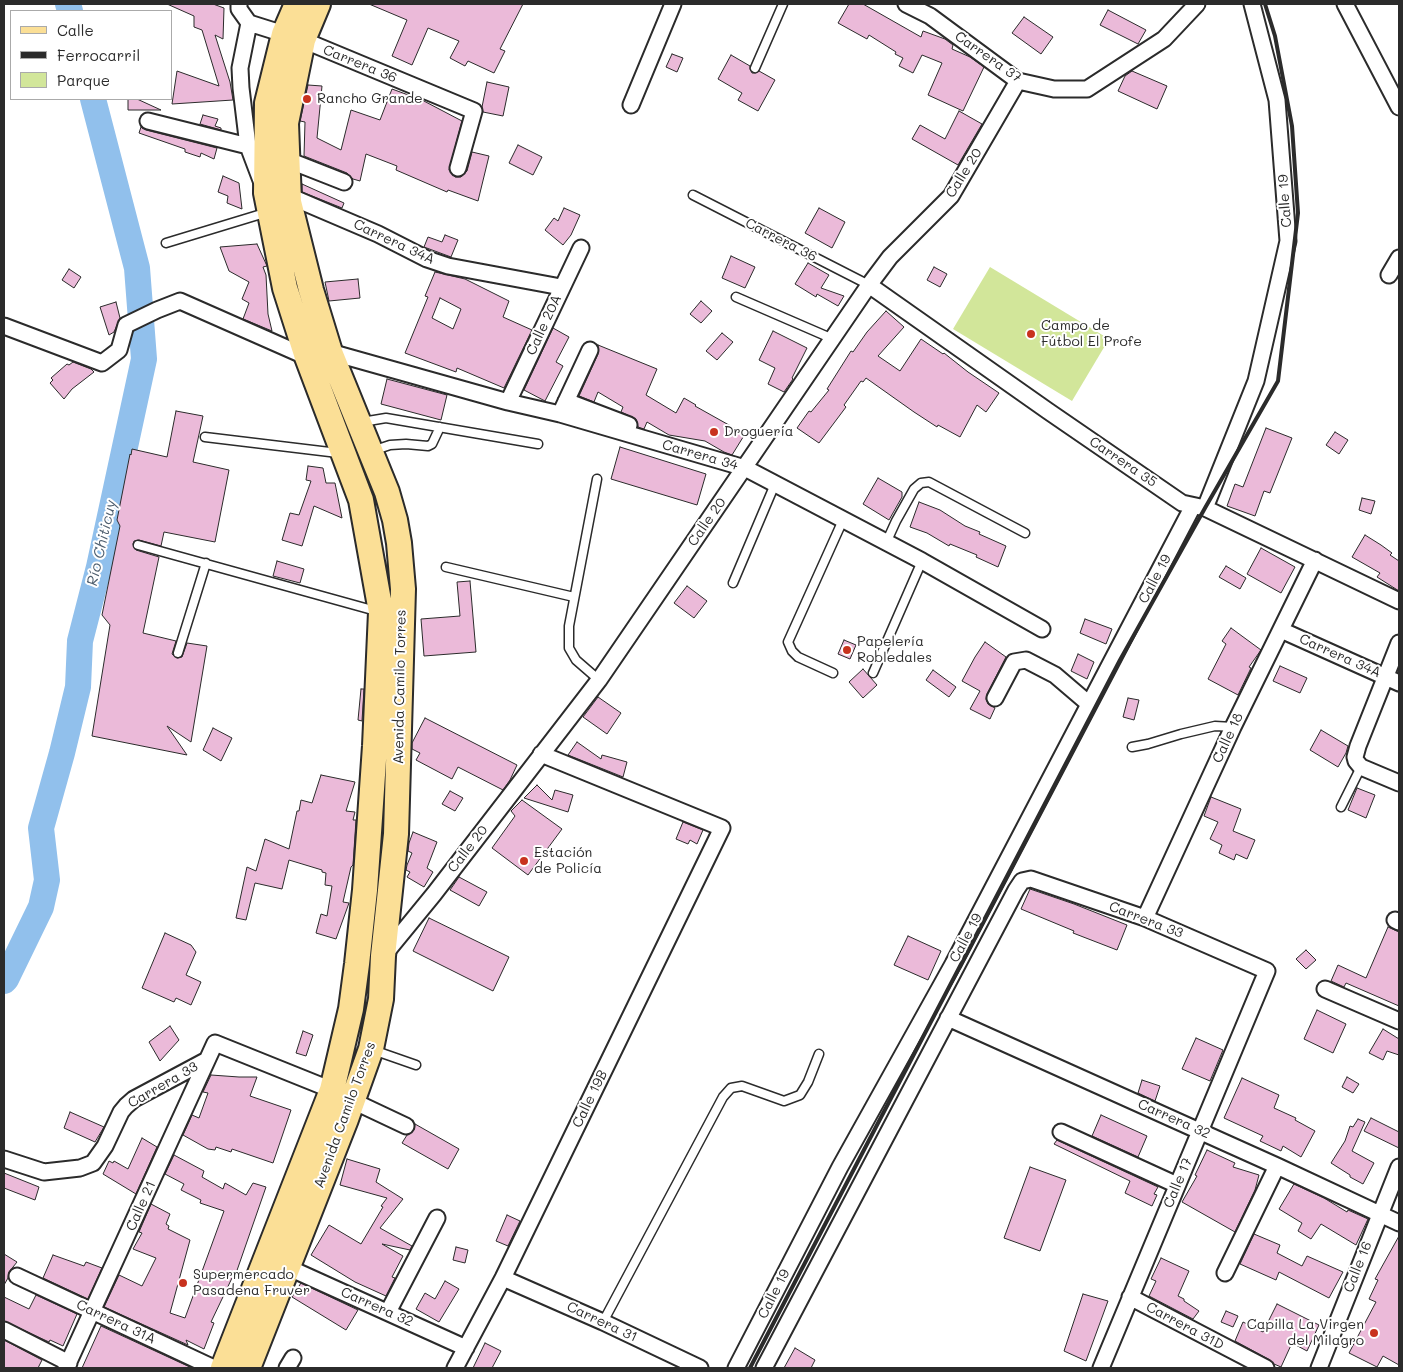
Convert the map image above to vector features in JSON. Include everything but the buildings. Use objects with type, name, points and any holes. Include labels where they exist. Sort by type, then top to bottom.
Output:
[{"type":"main road","name":"Avenida Camilo Torres","points":[[253,1367],[287,1267],[353,1101],[371,1049],[381,999],[383,956],[396,834],[402,589],[399,543],[395,520],[387,492],[330,352],[311,290],[275,200],[288,160],[286,123],[297,4]]},
{"type":"main road","name":"Avenida Camilo Torres","points":[[224,1368],[332,1090],[350,1009],[357,964],[365,890],[375,746],[380,612],[361,500],[307,357],[285,288],[267,103],[293,37],[318,4]]},
{"type":"street","points":[[239,4],[239,9],[249,23],[293,37]]},
{"type":"street","points":[[631,105],[673,4]]},
{"type":"street","name":"Carrera 37","points":[[915,6],[1018,81],[1054,89],[1087,89],[1164,39],[1198,4]]},
{"type":"street","name":"Calle 19","points":[[736,1368],[840,1167],[953,964],[1089,704],[1199,507],[1256,381],[1288,241],[1277,100],[1252,4]]},
{"type":"street","points":[[1344,4],[1399,107]]},
{"type":"street","points":[[249,23],[240,68],[248,146],[275,200]]},
{"type":"street","name":"Carrera 36","points":[[293,37],[474,111],[458,168]]},
{"type":"street","name":"Calle 20","points":[[383,956],[434,894],[598,680],[890,257],[951,196],[1018,81]]},
{"type":"street","points":[[148,121],[248,146]]},
{"type":"street","points":[[288,160],[344,182]]},
{"type":"street","name":"Carrera 34A","points":[[275,200],[378,234],[427,259],[448,266],[561,287]]},
{"type":"street","name":"Calle 20A","points":[[508,402],[581,248]]},
{"type":"street","points":[[1389,275],[1399,258]]},
{"type":"street","name":"Carrera 35","points":[[870,285],[1182,503],[1199,507],[1399,600]]},
{"type":"street","points":[[4,326],[102,363],[119,350],[126,325],[180,301],[307,357]]},
{"type":"street","points":[[563,407],[590,350]]},
{"type":"street","name":"Carrera 34","points":[[330,352],[508,402],[563,407],[633,435],[745,468],[922,561],[1042,628]]},
{"type":"street","name":"Calle 18","points":[[1145,918],[1233,727],[1315,560]]},
{"type":"street","name":"Carrera 34A","points":[[1281,630],[1392,680]]},
{"type":"street","points":[[1399,643],[1392,680],[1358,746],[1356,761],[1361,767],[1399,783]]},
{"type":"street","points":[[995,698],[1014,662],[1026,660],[1055,675],[1089,704]]},
{"type":"street","name":"Calle 19B","points":[[455,1368],[503,1278],[722,828],[541,754]]},
{"type":"street","name":"Carrera 33","points":[[1022,881],[1031,879],[1145,918],[1267,970]]},
{"type":"street","name":"Calle 19","points":[[764,1368],[1022,881]]},
{"type":"street","name":"Calle 17","points":[[1101,1368],[1267,970]]},
{"type":"street","points":[[1325,989],[1399,1022]]},
{"type":"street","name":"Carrera 32","points":[[948,1018],[1399,1222]]},
{"type":"street","name":"Calle 21","points":[[68,1366],[215,1043],[332,1090]]},
{"type":"street","name":"Carrera 33","points":[[4,1160],[44,1172],[80,1168],[93,1163],[105,1146],[121,1112],[126,1106],[208,1060]]},
{"type":"street","points":[[353,1101],[406,1126]]},
{"type":"street","points":[[1061,1132],[1177,1185]]},
{"type":"street","points":[[1225,1273],[1278,1166]]},
{"type":"street","name":"Calle 16","points":[[1318,1368],[1399,1167]]},
{"type":"street","points":[[388,1312],[437,1218]]},
{"type":"street","name":"Carrera 32","points":[[287,1267],[466,1348]]},
{"type":"street","name":"Carrera 31A","points":[[17,1276],[214,1368]]},
{"type":"street","name":"Carrera 31","points":[[503,1278],[603,1322],[700,1368]]},
{"type":"street","name":"Carrera 31D","points":[[1130,1297],[1266,1368]]},
{"type":"street","points":[[4,1330],[68,1366]]},
{"type":"lane","points":[[755,68],[783,4]]},
{"type":"lane","name":"Carrera 36","points":[[693,195],[870,285]]},
{"type":"lane","points":[[166,243],[275,200]]},
{"type":"lane","points":[[736,297],[833,339]]},
{"type":"lane","points":[[358,423],[386,418],[538,444]]},
{"type":"lane","points":[[370,451],[390,445],[428,446],[432,444],[440,427]]},
{"type":"lane","points":[[205,437],[343,454]]},
{"type":"lane","points":[[597,479],[568,626],[569,648],[576,660],[598,680]]},
{"type":"lane","points":[[886,543],[914,489],[928,482],[1025,533]]},
{"type":"lane","points":[[733,583],[775,484]]},
{"type":"lane","points":[[833,673],[798,658],[788,642],[843,520]]},
{"type":"lane","points":[[138,545],[380,612]]},
{"type":"lane","points":[[873,673],[922,561]]},
{"type":"lane","points":[[178,653],[206,563]]},
{"type":"lane","points":[[446,567],[574,597]]},
{"type":"lane","points":[[1132,747],[1215,726],[1233,727]]},
{"type":"lane","points":[[1342,807],[1361,767]]},
{"type":"lane","points":[[371,1049],[416,1064]]},
{"type":"lane","points":[[603,1322],[723,1097],[731,1088],[742,1086],[784,1101],[800,1094],[808,1082],[819,1054]]},
{"type":"green space","name":"Campo de Fútbol El Profe","points":[[990,267],[1109,339],[1072,401],[953,329]]},
{"type":"waterway","name":"Río Chiticuy","points":[[68,4],[70,10]]},
{"type":"waterway","name":"Río Chiticuy","points":[[4,981],[41,907],[47,880],[41,828],[78,687],[80,641],[99,567],[144,359],[137,268],[93,100]]},
{"type":"railway","points":[[750,1368],[1120,660],[1278,381],[1298,213],[1292,126],[1275,36],[1265,4]]},
{"type":"place","name":"Rancho Grande","points":[[307,99]]},
{"type":"place","name":"Campo de Fútbol El Profe","points":[[1031,334]]},
{"type":"place","name":"Droguería","points":[[714,432]]},
{"type":"place","name":"Papelería Robledales","points":[[847,650]]},
{"type":"place","name":"Estación de Policía","points":[[524,861]]},
{"type":"place","name":"Supermercado Pasadena Fruver","points":[[183,1283]]},
{"type":"place","name":"Capilla La Virgen del Milagro","points":[[1374,1333]]}]
